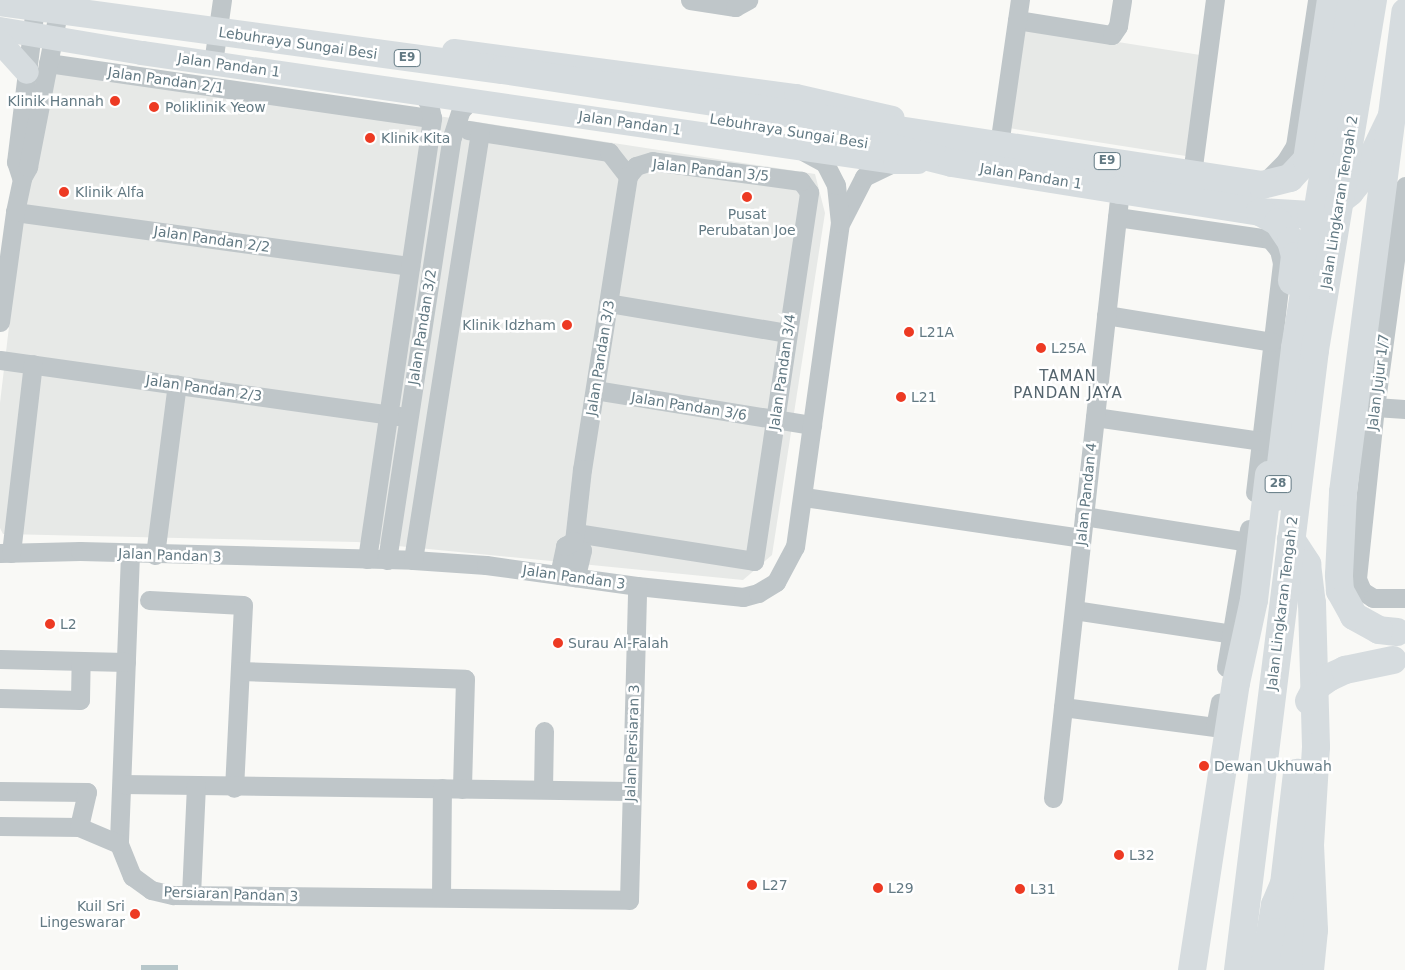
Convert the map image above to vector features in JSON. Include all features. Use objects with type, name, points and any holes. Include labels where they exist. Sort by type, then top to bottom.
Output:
[{"type":"highway","points":[[1262,185],[1290,178],[1307,160],[1331,0]]},
{"type":"highway","name":"Jalan Lingkaran Tengah 2","points":[[1219,970],[1295,348],[1352,0]]},
{"type":"highway","name":"Jalan Lingkaran Tengah 2","points":[[1238,970],[1315,350],[1373,0]]},
{"type":"highway","name":"Lebuhraya Sungai Besi","points":[[0,2],[502,70],[952,150]]},
{"type":"highway","points":[[1401,632],[1379,630],[1354,616],[1340,591],[1339,575],[1343,492],[1405,12]]},
{"type":"highway","name":"Lebuhraya Sungai Besi","points":[[0,20],[680,113],[904,149],[952,150]]},
{"type":"highway","name":"Jalan Pandan 1","points":[[952,150],[1120,190],[1260,212],[1311,215],[1334,205],[1363,176],[1393,114]]},
{"type":"highway","name":"Jalan Pandan 1","points":[[952,150],[999,145],[1262,185]]},
{"type":"highway","points":[[1192,970],[1233,703],[1254,600],[1295,256],[1286,232],[1260,212]]},
{"type":"highway","points":[[1291,539],[1307,564],[1312,603],[1316,747],[1310,845],[1314,930],[1310,970]]},
{"type":"highway","points":[[1254,600],[1274,635],[1286,645],[1303,652],[1399,660]]},
{"type":"highway","points":[[1288,970],[1280,940],[1275,905],[1284,884],[1305,709],[1317,686],[1345,670],[1399,660]]},
{"type":"highway","points":[[1264,970],[1280,940]]},
{"type":"main road","name":"Jalan Pandan 1","points":[[54,1],[219,24],[443,50],[796,96],[906,121],[952,150]]},
{"type":"main road","name":"Jalan Pandan 1","points":[[0,29],[213,63],[895,162],[952,150]]},
{"type":"main road","points":[[0,42],[38,68]]},
{"type":"main road","points":[[430,94],[430,70],[443,50]]},
{"type":"street","points":[[36,0],[42,37]]},
{"type":"street","points":[[213,63],[222,0]]},
{"type":"street","points":[[690,0],[735,7],[748,0]]},
{"type":"street","points":[[999,145],[1020,0]]},
{"type":"street","points":[[1017,20],[1112,35],[1118,26],[1122,0]]},
{"type":"street","points":[[1192,174],[1215,0]]},
{"type":"street","points":[[1262,185],[1285,162],[1295,146],[1317,0]]},
{"type":"street","points":[[0,322],[6,241],[22,178],[16,162],[38,68],[42,37],[54,1]]},
{"type":"street","name":"Jalan Pandan 2/1","points":[[38,68],[432,118]]},
{"type":"street","points":[[367,559],[432,118],[430,94]]},
{"type":"street","name":"Jalan Pandan 3/2","points":[[387,560],[454,127],[461,110],[471,100]]},
{"type":"street","points":[[454,127],[480,133],[608,152],[628,176]]},
{"type":"street","name":"Jalan Pandan 3/2","points":[[413,560],[480,133]]},
{"type":"street","name":"Jalan Pandan 3","points":[[5,551],[413,560],[486,564],[637,586],[743,597],[758,593],[776,582],[786,568],[795,547],[804,497],[840,223],[836,185],[825,163],[794,146]]},
{"type":"street","name":"Jalan Pandan 3/5","points":[[628,176],[636,166],[652,161],[797,180],[805,184]]},
{"type":"street","name":"Jalan Pandan 3","points":[[840,223],[864,177],[895,162]]},
{"type":"street","name":"Jalan Pandan 3/3","points":[[568,576],[582,550],[575,538],[594,390],[628,176]]},
{"type":"street","name":"Jalan Pandan 3/4","points":[[575,538],[754,562],[810,192],[805,184]]},
{"type":"street","name":"Jalan Jujur 1/7","points":[[1405,186],[1398,283],[1374,407],[1357,579],[1362,591],[1373,598],[1405,598]]},
{"type":"street","name":"Jalan Pandan 4","points":[[1053,798],[1120,190]]},
{"type":"street","name":"Jalan Pandan 2/2","points":[[14,212],[410,266]]},
{"type":"street","points":[[1063,707],[1215,727],[1248,542],[1262,441],[1282,263],[1280,250],[1270,239],[1117,218]]},
{"type":"street","points":[[608,303],[788,332]]},
{"type":"street","points":[[1106,315],[1272,342]]},
{"type":"street","name":"Jalan Pandan 2/3","points":[[0,360],[408,417]]},
{"type":"street","points":[[5,551],[33,364]]},
{"type":"street","points":[[155,555],[177,384]]},
{"type":"street","name":"Jalan Pandan 3/6","points":[[594,390],[812,425]]},
{"type":"street","points":[[1374,407],[1405,409]]},
{"type":"street","points":[[1095,417],[1262,441]]},
{"type":"street","points":[[804,497],[1082,538]]},
{"type":"street","points":[[1084,516],[1248,542]]},
{"type":"street","name":"Persiaran Pandan 3","points":[[130,554],[119,844],[126,866],[140,883],[162,893],[191,895],[629,900]]},
{"type":"street","name":"Jalan Persiaran 3","points":[[629,900],[630,791],[637,586]]},
{"type":"street","points":[[149,600],[243,604],[234,788]]},
{"type":"street","points":[[1074,610],[1232,634]]},
{"type":"street","points":[[0,659],[126,662]]},
{"type":"street","points":[[0,698],[80,700],[81,661]]},
{"type":"street","points":[[240,671],[465,679],[462,789]]},
{"type":"street","points":[[543,789],[544,732]]},
{"type":"street","points":[[122,784],[196,785],[234,788],[442,788],[630,791]]},
{"type":"street","points":[[191,895],[196,785]]},
{"type":"street","points":[[441,897],[442,788]]},
{"type":"street","points":[[0,791],[87,792],[79,827]]},
{"type":"street","points":[[0,826],[79,827],[119,844]]},
{"type":"shaded area","points":[[1023,27],[1202,55],[1186,156],[1007,128]]},
{"type":"shaded area","points":[[41,55],[815,174],[825,213],[772,555],[743,580],[357,542],[3,534],[0,528],[0,403]]},
{"type":"shaded area","points":[[141,965],[178,965],[178,970],[141,970]]},
{"type":"place","name":"Klinik Hannah","points":[[115,101]]},
{"type":"place","name":"Poliklinik Yeow","points":[[154,107]]},
{"type":"place","name":"Klinik Kita","points":[[370,138]]},
{"type":"place","name":"Klinik Alfa","points":[[64,192]]},
{"type":"place","name":"Pusat Perubatan Joe","points":[[747,197]]},
{"type":"place","name":"Klinik Idzham","points":[[567,325]]},
{"type":"place","name":"L21A","points":[[909,332]]},
{"type":"place","name":"L25A","points":[[1041,348]]},
{"type":"place","name":"L21","points":[[901,397]]},
{"type":"place","name":"L2","points":[[50,624]]},
{"type":"place","name":"Surau Al-Falah","points":[[558,643]]},
{"type":"place","name":"Dewan Ukhuwah","points":[[1204,766]]},
{"type":"place","name":"L32","points":[[1119,855]]},
{"type":"place","name":"L27","points":[[752,885]]},
{"type":"place","name":"L29","points":[[878,888]]},
{"type":"place","name":"L31","points":[[1020,889]]},
{"type":"place","name":"Kuil Sri Lingeswarar","points":[[135,914]]},
{"type":"district","name":"TAMAN PANDAN JAYA","points":[[1068,384]]}]
